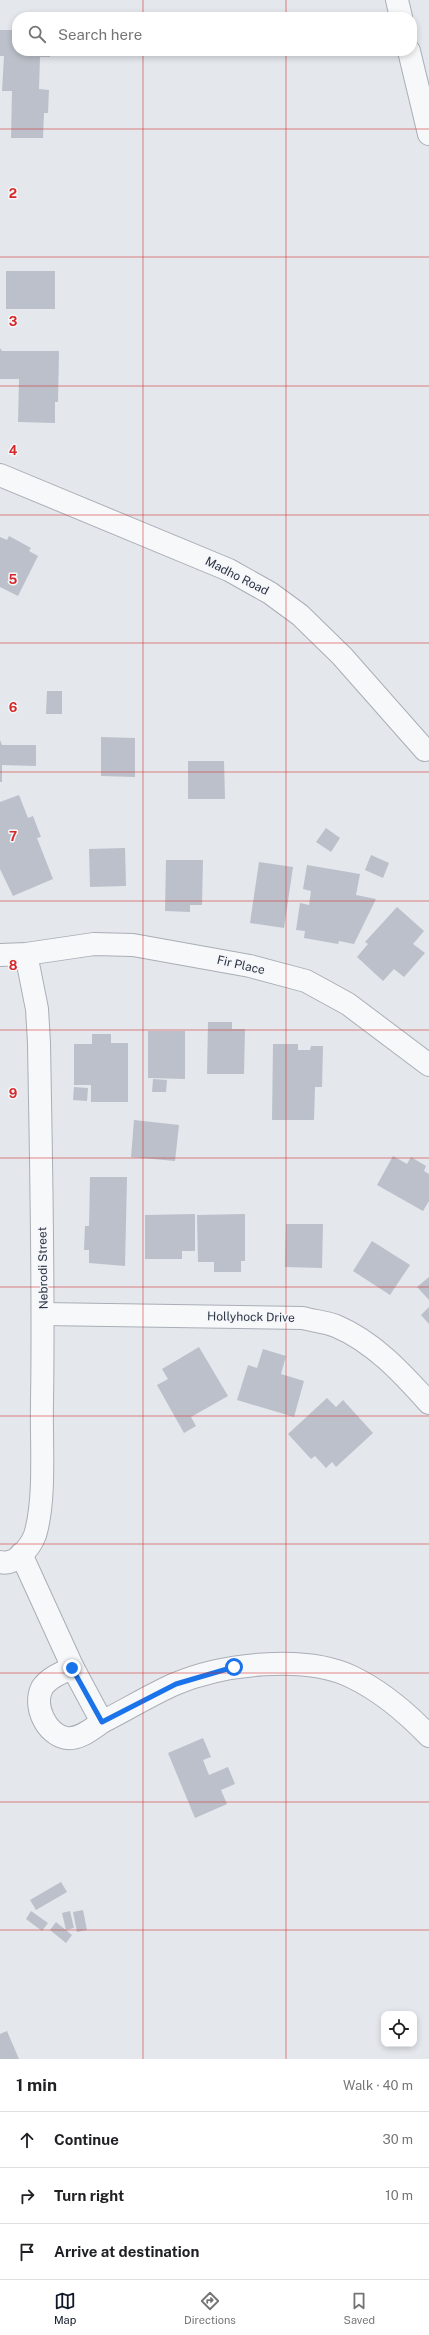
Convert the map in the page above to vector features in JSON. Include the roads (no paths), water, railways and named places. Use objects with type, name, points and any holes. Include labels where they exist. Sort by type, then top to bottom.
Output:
[{"type":"street","points":[[398,0],[401,12]]},
{"type":"street","points":[[410,56],[429,134]]},
{"type":"street","name":"Madho Road","points":[[0,475],[229,570],[270,593],[300,615],[342,656],[425,750]]},
{"type":"street","name":"Fir Place","points":[[0,955],[26,954],[94,944],[133,945],[250,966],[306,981],[348,1004],[429,1065]]},
{"type":"street","name":"Nebrodi Street","points":[[0,1562],[5,1564],[15,1560],[35,1535],[41,1498],[43,1314],[39,1043],[37,1009],[26,954]]},
{"type":"street","name":"Hollyhock Drive","points":[[43,1314],[303,1318],[336,1326],[370,1346],[391,1363],[429,1403]]},
{"type":"street","points":[[21,1554],[72,1668],[102,1722]]},
{"type":"street","points":[[72,1668],[55,1676],[43,1687],[39,1700],[46,1724],[54,1732],[66,1738],[79,1736],[102,1722],[176,1684],[234,1667],[296,1664],[321,1667],[352,1677],[380,1694],[416,1722],[429,1736]]}]
